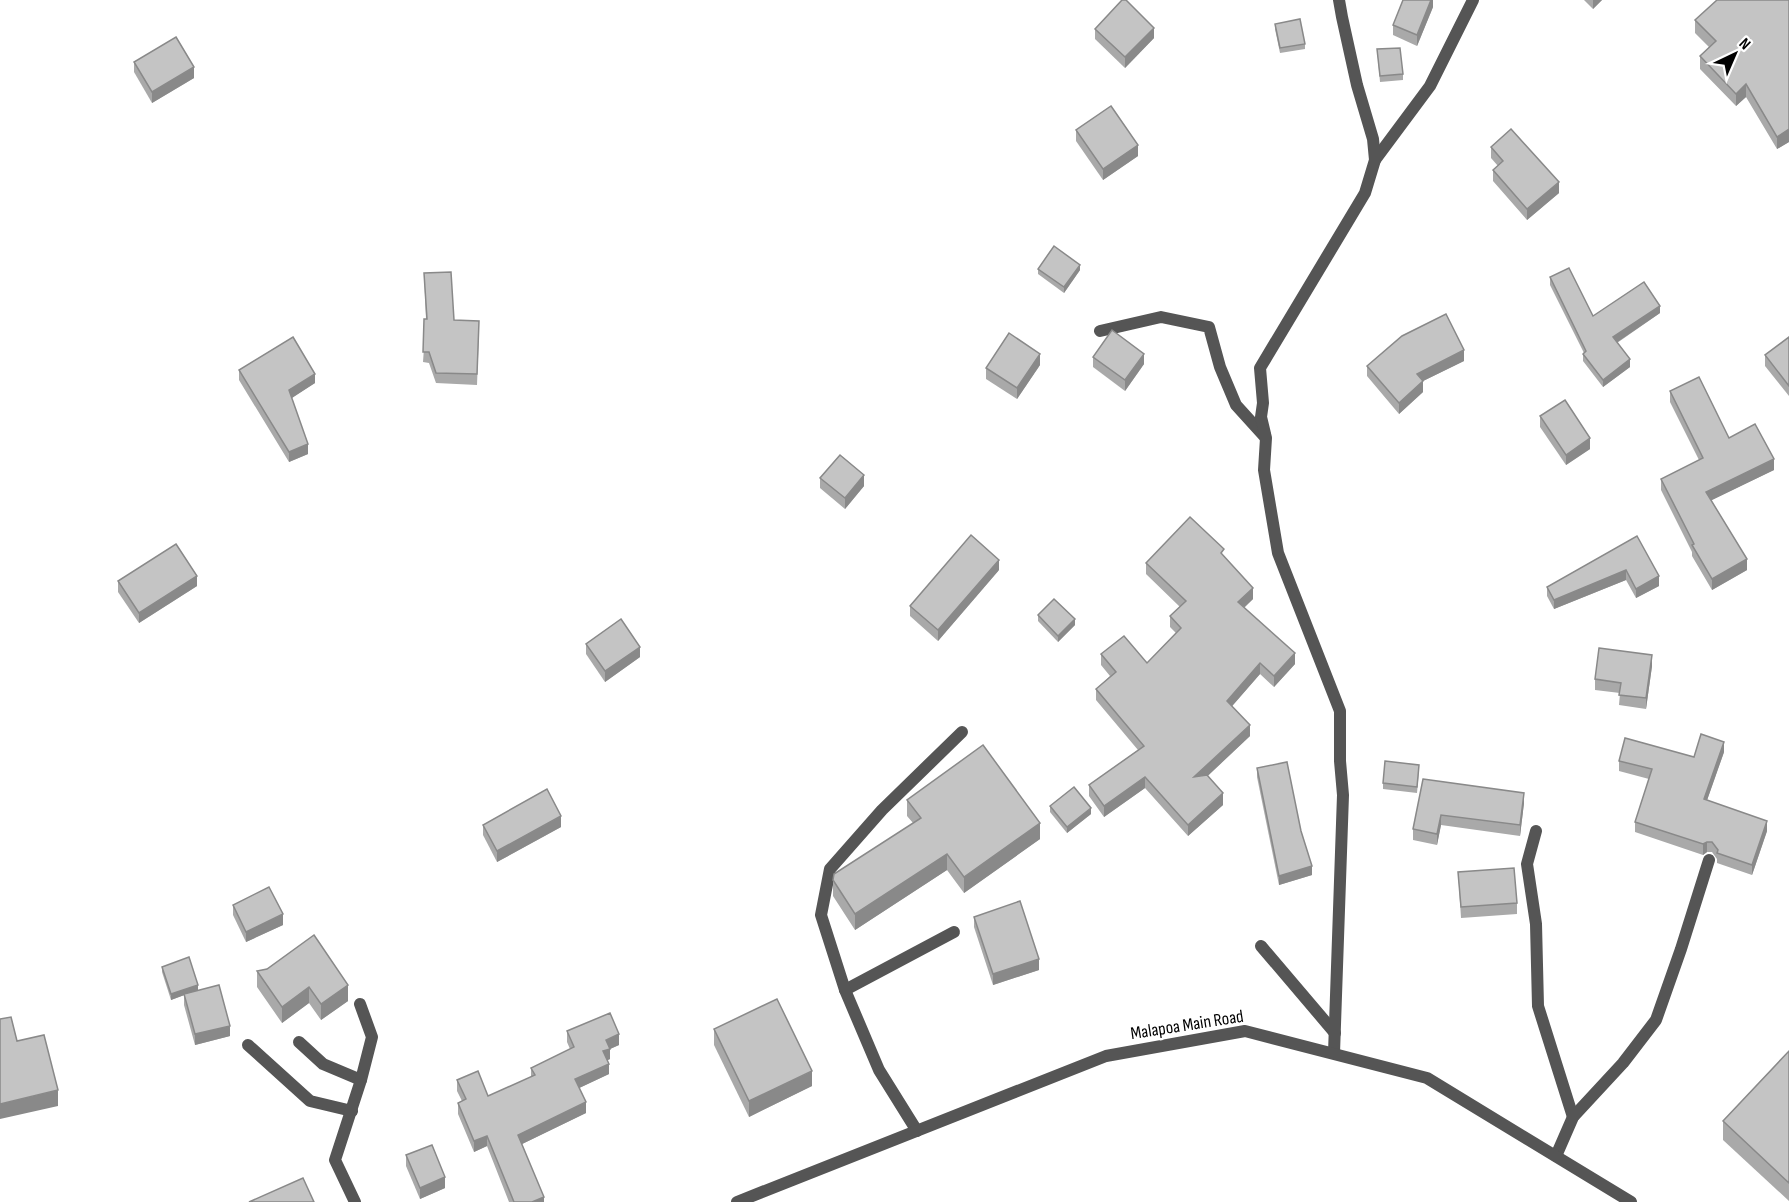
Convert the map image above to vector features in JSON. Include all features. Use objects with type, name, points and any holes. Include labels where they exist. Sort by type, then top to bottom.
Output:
[{"type":"street","points":[[1340,0],[1357,84],[1373,139],[1375,160]]},
{"type":"street","points":[[1334,1053],[1343,795],[1340,711],[1278,553],[1264,470],[1266,438],[1261,417],[1263,403],[1260,368],[1365,193],[1375,160],[1430,86],[1473,0]]},
{"type":"street","points":[[1100,332],[1161,317],[1209,327],[1220,367],[1236,405],[1266,438]]},
{"type":"street","points":[[917,1131],[879,1070],[846,990],[821,915],[830,868],[882,810],[962,732]]},
{"type":"street","points":[[1536,831],[1527,864],[1536,924],[1538,1006],[1574,1117]]},
{"type":"street","points":[[1556,1156],[1574,1117],[1623,1063],[1656,1020],[1682,949],[1709,860]]},
{"type":"street","points":[[846,990],[954,932]]},
{"type":"street","points":[[1261,946],[1335,1033]]},
{"type":"street","points":[[355,1202],[335,1160],[362,1080],[372,1037],[360,1004]]},
{"type":"street","name":"Malapoa Main Road","points":[[737,1202],[1106,1056],[1245,1031],[1427,1078],[1631,1202]]},
{"type":"street","points":[[299,1042],[323,1064],[362,1080]]},
{"type":"street","points":[[248,1045],[310,1101],[352,1111]]},
{"type":"building","points":[[1122,0],[1126,0],[1154,28],[1125,57],[1095,29]]},
{"type":"building","points":[[1403,0],[1431,0],[1417,35],[1393,25]]},
{"type":"building","points":[[1717,0],[1789,0],[1789,129],[1777,137],[1746,84],[1736,94],[1700,56],[1716,41],[1695,20]]},
{"type":"building","points":[[1300,19],[1305,44],[1280,48],[1275,24]]},
{"type":"building","points":[[176,37],[194,67],[152,92],[134,62]]},
{"type":"building","points":[[1400,48],[1403,74],[1380,76],[1377,49]]},
{"type":"building","points":[[1111,106],[1138,145],[1103,169],[1076,130]]},
{"type":"building","points":[[1511,129],[1559,182],[1527,209],[1493,170],[1503,161],[1491,147]]},
{"type":"building","points":[[1054,246],[1080,265],[1064,287],[1038,269]]},
{"type":"building","points":[[1569,268],[1593,316],[1644,282],[1660,306],[1613,337],[1630,359],[1603,380],[1583,354],[1586,351],[1550,277]]},
{"type":"building","points":[[451,272],[454,320],[479,321],[477,374],[436,373],[429,352],[423,352],[424,319],[427,319],[424,273]]},
{"type":"building","points":[[1446,314],[1464,350],[1417,374],[1423,381],[1399,403],[1367,366],[1402,336]]},
{"type":"building","points":[[1112,330],[1144,354],[1125,380],[1093,357]]},
{"type":"building","points":[[1009,333],[1040,354],[1017,388],[986,368]]},
{"type":"building","points":[[293,337],[315,374],[289,390],[308,444],[289,452],[239,370]]},
{"type":"building","points":[[1789,337],[1789,386],[1765,355]]},
{"type":"building","points":[[1699,377],[1729,438],[1755,424],[1774,459],[1706,492],[1747,559],[1712,579],[1692,545],[1694,544],[1661,479],[1703,458],[1670,391]]},
{"type":"building","points":[[1565,400],[1590,438],[1566,455],[1540,416]]},
{"type":"building","points":[[840,455],[864,475],[845,498],[820,478]]},
{"type":"building","points":[[1190,517],[1224,549],[1221,553],[1253,588],[1238,602],[1295,653],[1274,676],[1260,663],[1227,701],[1250,725],[1194,777],[1207,775],[1223,793],[1188,825],[1145,777],[1104,806],[1089,785],[1144,746],[1096,689],[1116,672],[1101,654],[1124,636],[1147,663],[1181,628],[1170,616],[1186,601],[1146,563]]},
{"type":"building","points":[[971,535],[999,560],[938,630],[910,606]]},
{"type":"building","points":[[1637,536],[1659,576],[1636,589],[1626,570],[1554,600],[1547,587]]},
{"type":"building","points":[[176,544],[197,576],[139,613],[118,581]]},
{"type":"building","points":[[1054,599],[1075,619],[1058,636],[1038,615]]},
{"type":"building","points":[[621,619],[640,647],[605,671],[586,644]]},
{"type":"building","points":[[1599,648],[1652,655],[1646,698],[1619,695],[1621,683],[1595,679]]},
{"type":"building","points":[[1701,734],[1724,742],[1704,799],[1767,821],[1752,865],[1717,853],[1718,850],[1712,842],[1703,844],[1635,822],[1652,769],[1619,761],[1625,738],[1694,757]]},
{"type":"building","points":[[983,745],[1040,823],[964,877],[947,854],[855,914],[833,880],[834,874],[921,818],[907,800]]},
{"type":"building","points":[[1385,761],[1419,765],[1417,787],[1383,783]]},
{"type":"building","points":[[1287,762],[1301,831],[1312,866],[1279,876],[1257,768]]},
{"type":"building","points":[[1423,779],[1524,793],[1520,825],[1441,815],[1437,834],[1413,829]]},
{"type":"building","points":[[1074,787],[1091,808],[1067,827],[1050,806]]},
{"type":"building","points":[[547,789],[561,816],[497,851],[483,825]]},
{"type":"building","points":[[1514,868],[1517,903],[1461,907],[1458,872]]},
{"type":"building","points":[[269,887],[283,914],[246,932],[233,905]]},
{"type":"building","points":[[1020,901],[1039,959],[993,974],[974,917]]},
{"type":"building","points":[[314,935],[348,985],[321,1004],[309,987],[282,1007],[257,971],[267,969]]},
{"type":"building","points":[[189,957],[198,985],[171,994],[162,967]]},
{"type":"building","points":[[219,985],[230,1026],[195,1034],[184,994]]},
{"type":"building","points":[[777,999],[812,1071],[749,1101],[714,1029]]},
{"type":"building","points":[[610,1013],[619,1034],[606,1040],[610,1049],[603,1051],[609,1064],[575,1079],[586,1102],[518,1135],[544,1197],[532,1202],[514,1202],[487,1136],[474,1141],[458,1103],[466,1099],[457,1080],[478,1071],[488,1096],[535,1075],[531,1068],[574,1047],[567,1031]]},
{"type":"building","points":[[11,1017],[17,1041],[44,1035],[58,1090],[0,1104],[0,1019]]},
{"type":"building","points":[[1789,1051],[1789,1183],[1723,1121]]},
{"type":"building","points":[[432,1145],[445,1177],[420,1188],[406,1155]]},
{"type":"building","points":[[303,1178],[314,1202],[249,1202]]}]
